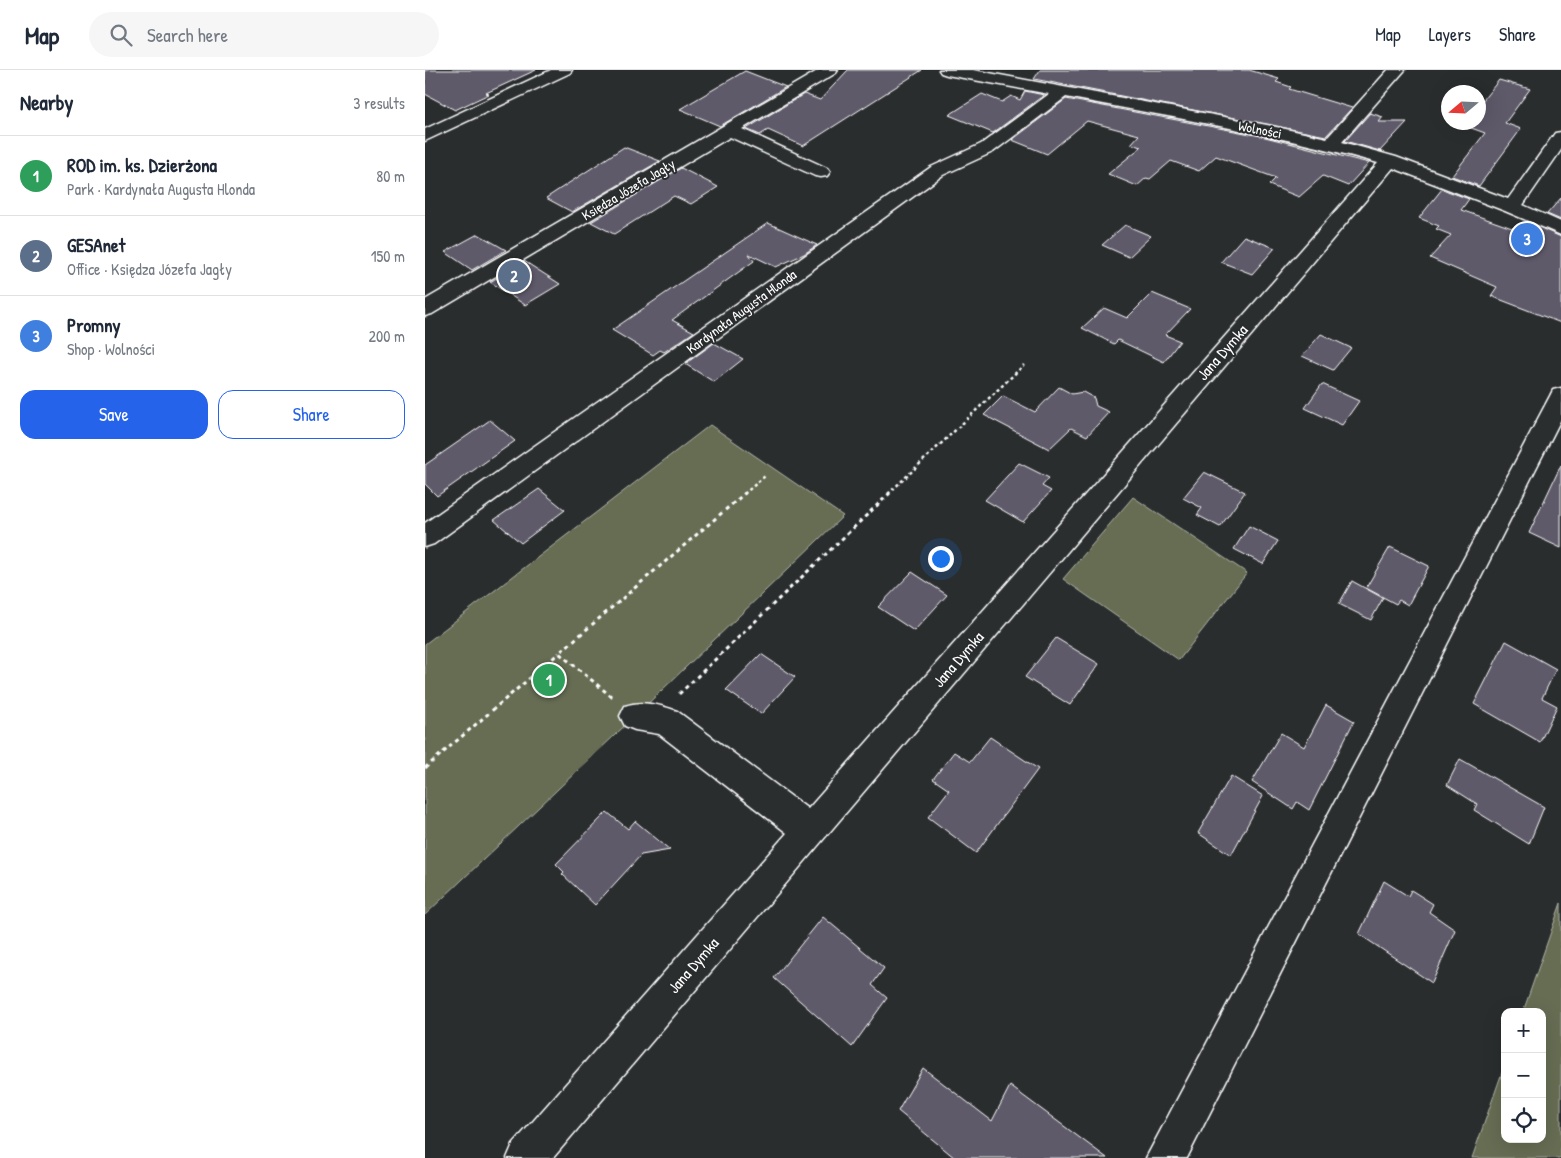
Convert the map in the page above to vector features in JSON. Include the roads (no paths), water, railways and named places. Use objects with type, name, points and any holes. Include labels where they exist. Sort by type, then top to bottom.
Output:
[{"type":"street","points":[[425,136],[564,70]]},
{"type":"street","name":"Księdza Józefa Jagły","points":[[425,309],[830,70]]},
{"type":"street","name":"Wolności","points":[[947,70],[1061,93],[1267,130],[1331,144],[1390,161],[1512,207],[1561,229]]},
{"type":"street","points":[[1331,144],[1397,70]]},
{"type":"street","name":"Kardynała Augusta Hlonda","points":[[425,537],[937,171],[987,148],[1061,93]]},
{"type":"street","points":[[729,130],[821,172]]},
{"type":"street","points":[[1512,207],[1561,137]]},
{"type":"street","name":"Jana Dymka","points":[[527,1158],[1390,161]]},
{"type":"street","points":[[1165,1158],[1561,396]]},
{"type":"street","points":[[635,716],[666,721],[809,830]]},
{"type":"place","name":"Promny","points":[[1527,239]]},
{"type":"place","name":"GESAnet","points":[[514,276]]},
{"type":"place","name":"ROD im. ks. Dzierżona","points":[[549,680]]}]
